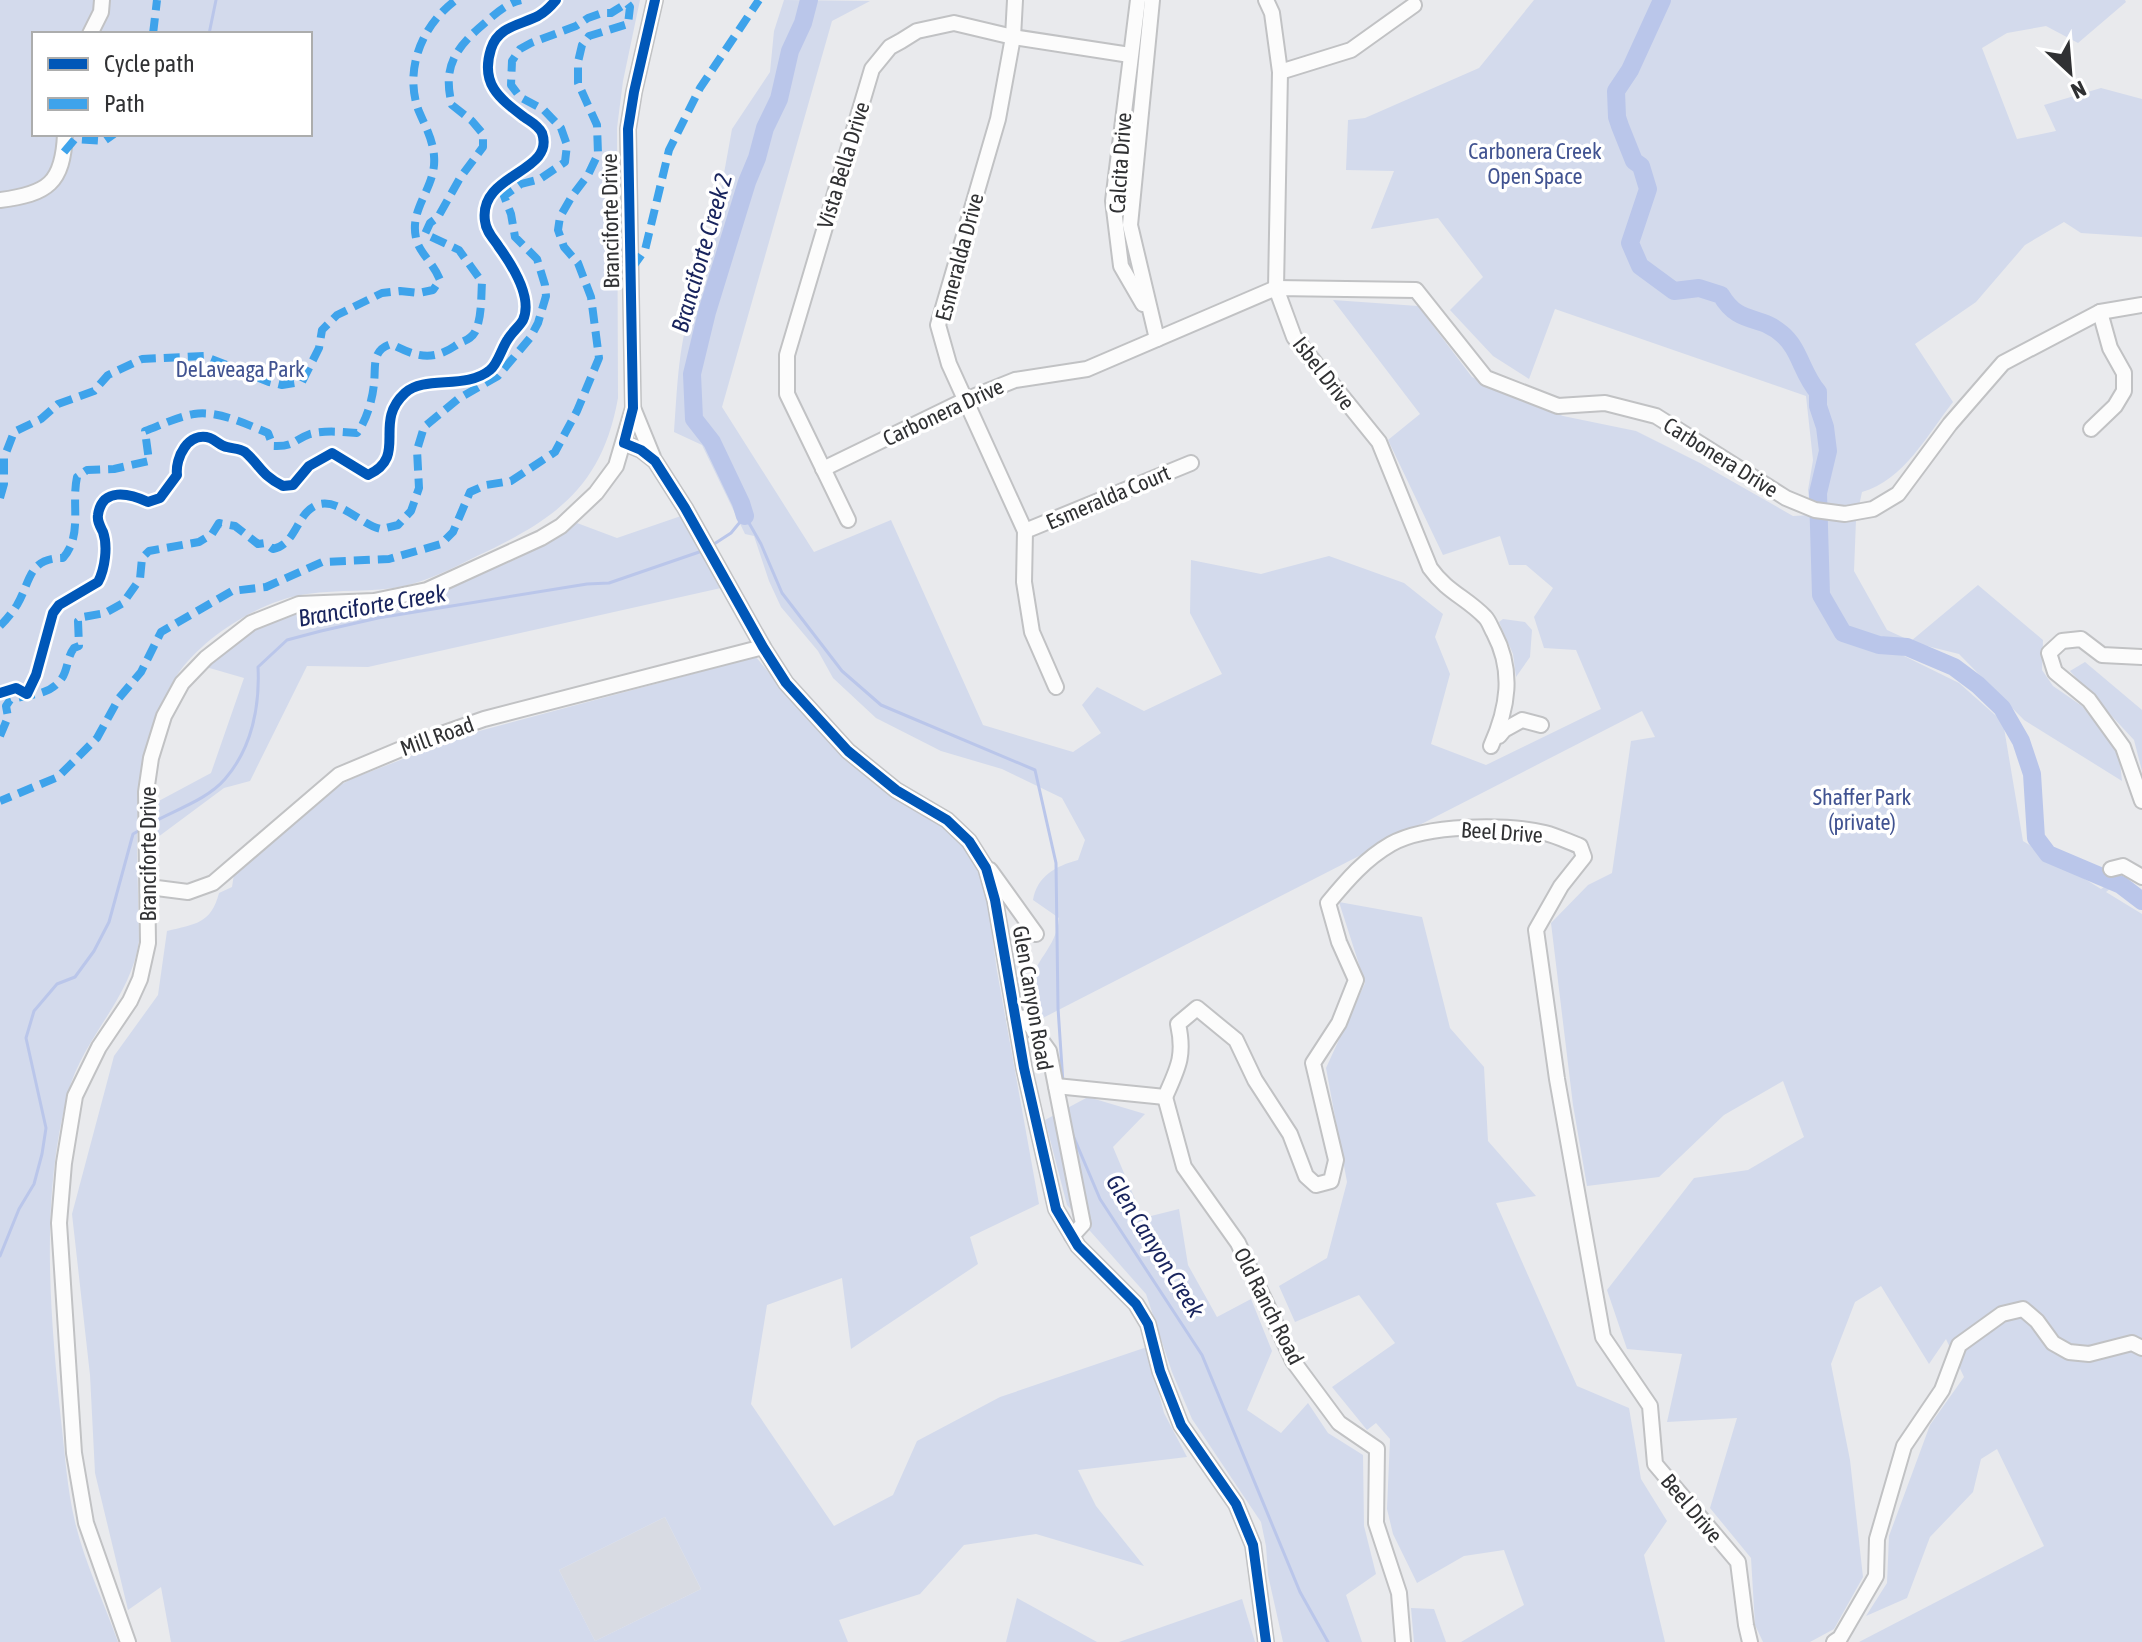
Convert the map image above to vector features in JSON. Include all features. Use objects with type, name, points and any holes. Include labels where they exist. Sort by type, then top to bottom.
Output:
[{"type":"street","points":[[91,32],[101,12],[102,0]]},
{"type":"street","name":"Branciforte Drive","points":[[128,1642],[86,1523],[74,1453],[59,1223],[64,1163],[75,1096],[99,1047],[130,1001],[140,979],[148,943],[146,792],[151,758],[164,716],[182,683],[206,658],[251,623],[299,604],[374,601],[427,590],[519,550],[561,526],[596,493],[616,466],[633,408],[628,129],[655,0]]},
{"type":"street","name":"Esmeralda Drive","points":[[1015,0],[1013,37],[998,119],[938,325],[949,364],[1025,531],[1024,582],[1032,632],[1056,687]]},
{"type":"street","name":"Calcita Drive","points":[[1138,0],[1113,201],[1121,266],[1151,318]]},
{"type":"street","name":"Calcita Drive","points":[[1152,0],[1130,225],[1157,339]]},
{"type":"street","name":"Isbel Drive","points":[[1266,0],[1272,13],[1280,72],[1276,288],[1294,337],[1379,442],[1430,568],[1442,585],[1486,617],[1502,648],[1507,698]]},
{"type":"street","points":[[1280,72],[1351,50],[1414,5]]},
{"type":"street","name":"Vista Bella Drive","points":[[848,520],[787,394],[787,355],[872,69],[890,47],[917,31],[954,23],[1013,37],[1130,55]]},
{"type":"street","points":[[0,200],[21,197],[51,184],[63,162],[65,136]]},
{"type":"street","name":"Carbonera Drive","points":[[823,469],[965,400],[1015,380],[1087,369],[1276,288],[1416,290],[1486,378],[1558,406],[1605,403],[1656,416],[1786,498],[1815,510],[1845,514],[1873,509],[1898,494],[1950,424],[2003,363],[2100,312],[2142,305]]},
{"type":"street","points":[[2091,429],[2115,406],[2124,391],[2124,373],[2110,348],[2100,312]]},
{"type":"street","points":[[633,408],[655,461]]},
{"type":"street","name":"Glen Canyon Road","points":[[624,443],[641,450],[655,461],[786,683],[848,751],[896,790],[947,820],[969,841],[986,868],[1056,1209],[1072,1236],[1136,1304],[1148,1324],[1160,1371],[1181,1425],[1236,1504],[1253,1545],[1266,1642]]},
{"type":"street","points":[[616,466],[641,457],[655,461]]},
{"type":"street","name":"Esmeralda Court","points":[[1025,531],[1191,463]]},
{"type":"street","points":[[2142,657],[2102,655],[2081,639],[2062,641],[2049,653],[2055,672],[2089,700],[2123,747],[2142,801]]},
{"type":"street","name":"Mill Road","points":[[149,887],[188,892],[213,883],[339,775],[413,744],[484,719],[763,647]]},
{"type":"street","name":"Beel Drive","points":[[1165,1097],[1181,1062],[1182,1041],[1178,1024],[1197,1008],[1236,1040],[1255,1080],[1290,1134],[1306,1176],[1316,1185],[1331,1181],[1336,1160],[1313,1063],[1339,1023],[1356,980],[1339,942],[1328,903],[1357,869],[1393,843],[1441,829],[1487,827],[1545,833],[1580,846],[1584,857],[1561,886],[1536,930],[1557,1079],[1603,1337],[1650,1406],[1655,1464],[1738,1562],[1750,1642]]},
{"type":"street","points":[[969,841],[1036,934]]},
{"type":"street","points":[[2111,869],[2123,866],[2142,877]]},
{"type":"street","points":[[1015,1017],[1025,1018],[1049,1051],[1061,1090],[1063,1132],[1082,1209],[1083,1224],[1072,1236]]},
{"type":"street","points":[[1061,1090],[1165,1097]]},
{"type":"street","name":"Old Ranch Road","points":[[1165,1097],[1184,1167],[1238,1243],[1293,1361],[1339,1423],[1377,1449],[1376,1523],[1399,1593],[1403,1642]]},
{"type":"street","points":[[1834,1642],[1840,1638],[1876,1576],[1877,1539],[1904,1446],[1942,1390],[1959,1345],[2002,1314],[2023,1309],[2037,1321],[2053,1343],[2069,1352],[2089,1354],[2132,1343],[2142,1348]]},
{"type":"shaded area","points":[[665,1517],[701,1589],[595,1641],[559,1570]]},
{"type":"green space","name":"DeLaveaga Park","points":[[0,0],[640,0],[623,81],[617,128],[618,398],[611,429],[587,478],[551,514],[529,529],[432,577],[392,588],[289,598],[234,622],[202,647],[177,675],[144,752],[138,805],[139,941],[127,981],[84,1054],[68,1093],[59,1133],[51,1215],[51,1297],[70,1497],[84,1553],[118,1642],[0,1642]]},
{"type":"green space","points":[[784,0],[870,1],[832,21],[722,407],[814,552],[891,520],[983,725],[1073,752],[1101,733],[1082,705],[1097,687],[1144,711],[1222,674],[1190,613],[1191,560],[1261,574],[1329,556],[1404,583],[1443,614],[1435,637],[1450,674],[1431,744],[1486,765],[1601,709],[1576,650],[1544,648],[1534,617],[1553,588],[1526,565],[1509,565],[1500,536],[1443,555],[1388,440],[1420,414],[1333,300],[1418,306],[1472,377],[1563,416],[1636,431],[1793,516],[1811,515],[1808,490],[1813,460],[1806,396],[1555,309],[1529,379],[1493,356],[1450,310],[1483,277],[1438,218],[1371,229],[1394,171],[1346,170],[1348,120],[1365,118],[1479,68],[1534,0],[2125,0],[2078,43],[2046,26],[2007,33],[1982,48],[2017,139],[2056,131],[2044,105],[2101,88],[2142,99],[2142,237],[2081,233],[2064,222],[2025,245],[1976,302],[1915,344],[1953,402],[1902,467],[1890,478],[1862,492],[1856,520],[1854,571],[1887,630],[1911,641],[1978,585],[2043,640],[2042,670],[2053,686],[2082,706],[2119,752],[2122,781],[2024,720],[1959,654],[1911,642],[1898,653],[1959,683],[2003,722],[2023,841],[2101,889],[2107,885],[2111,888],[2106,892],[2142,914],[2142,1642],[1859,1642],[2044,1546],[1997,1449],[1981,1459],[1973,1492],[1930,1537],[1907,1598],[1866,1616],[1887,1583],[1889,1536],[1930,1425],[1964,1377],[1946,1339],[1929,1364],[1881,1286],[1855,1302],[1831,1364],[1850,1460],[1863,1577],[1834,1629],[1810,1642],[1763,1642],[1755,1625],[1751,1558],[1710,1508],[1737,1418],[1667,1422],[1682,1354],[1627,1349],[1607,1290],[1694,1178],[1748,1170],[1804,1137],[1783,1081],[1724,1115],[1659,1177],[1587,1186],[1573,1105],[1551,923],[1588,885],[1612,873],[1631,741],[1655,737],[1642,711],[1035,1022],[1029,997],[1031,980],[1054,938],[1059,918],[1033,900],[1035,892],[1049,873],[1078,860],[1085,840],[1062,798],[1002,769],[941,751],[876,718],[833,678],[818,651],[781,607],[754,536],[745,534],[702,445],[674,432],[684,333],[705,279],[732,129],[770,72],[774,31]]},
{"type":"green space","points":[[1143,0],[1149,0],[1129,243],[1134,275],[1124,247],[1117,202]]},
{"type":"green space","points":[[681,516],[721,588],[368,667],[307,666],[250,781],[224,788],[154,840],[155,803],[211,773],[244,678],[206,667],[255,627],[300,611],[369,608],[430,594],[519,558],[577,523],[617,538]]},
{"type":"green space","points":[[1503,619],[1525,622],[1532,630],[1530,657],[1516,677],[1513,654],[1499,622]]},
{"type":"green space","points":[[756,657],[850,758],[964,846],[986,891],[997,971],[1039,1204],[970,1237],[978,1264],[851,1349],[842,1278],[767,1305],[751,1404],[834,1526],[893,1495],[917,1441],[1000,1397],[1147,1347],[1164,1413],[1187,1457],[1078,1470],[1096,1506],[1144,1566],[1036,1534],[964,1545],[920,1594],[839,1620],[848,1642],[171,1642],[161,1587],[128,1610],[95,1473],[90,1375],[72,1214],[114,1056],[158,995],[167,931],[194,924],[206,917],[219,893],[232,887],[234,874],[337,787],[468,734]],"holes":[[[665,1517],[701,1589],[595,1641],[559,1570]]]},
{"type":"green space","points":[[2085,662],[2142,710],[2142,771],[2134,740],[2070,671]]},
{"type":"green space","points":[[1339,902],[1422,917],[1450,1028],[1484,1067],[1488,1141],[1536,1196],[1496,1203],[1577,1386],[1629,1408],[1641,1479],[1667,1521],[1644,1555],[1665,1642],[1461,1642],[1524,1605],[1504,1550],[1464,1556],[1417,1583],[1393,1534],[1387,1509],[1390,1439],[1376,1423],[1367,1430],[1332,1387],[1395,1343],[1359,1295],[1295,1322],[1279,1286],[1327,1258],[1347,1182],[1326,1068],[1365,983]]},
{"type":"green space","points":[[1088,1097],[1145,1114],[1113,1147],[1143,1218],[1179,1209],[1188,1265],[1217,1317],[1251,1299],[1272,1351],[1247,1410],[1281,1433],[1308,1403],[1328,1433],[1363,1455],[1364,1526],[1376,1574],[1346,1595],[1362,1642],[1283,1642],[1268,1575],[1261,1522],[1192,1419],[1172,1372],[1146,1294],[1067,1205],[1045,1120]]},
{"type":"green space","points":[[1017,1598],[1097,1642],[1006,1642]]},
{"type":"green space","points":[[1242,1599],[1255,1642],[1119,1642]]},
{"type":"green space","points":[[1411,1608],[1434,1609],[1446,1642],[1414,1642]]},
{"type":"waterway","points":[[209,32],[216,0]]},
{"type":"waterway","name":"Branciforte Creek 2","points":[[745,516],[712,442],[694,419],[692,374],[707,312],[747,182],[765,128],[779,99],[790,51],[803,23],[809,0]]},
{"type":"waterway","points":[[1662,0],[1630,70],[1616,91],[1617,117],[1634,161],[1641,166],[1648,189],[1630,243],[1640,266],[1674,291],[1699,288],[1721,295],[1742,316],[1774,328],[1788,340],[1818,392],[1818,406],[1825,427],[1828,451],[1818,493],[1821,595],[1843,633],[1879,645],[1907,647],[1954,667],[1978,685],[2002,708],[2021,741],[2032,774],[2036,838],[2048,854],[2121,885],[2142,901]]},
{"type":"waterway","name":"Glen Canyon Creek","points":[[711,546],[731,533],[745,516],[782,593],[842,671],[881,705],[1035,770],[1056,863],[1058,1008],[1063,1083]]},
{"type":"waterway","name":"Branciforte Creek","points":[[150,824],[209,793],[234,767],[248,740],[256,711],[258,667],[287,640],[378,618],[609,583],[705,550]]},
{"type":"waterway","name":"Branciforte Creek","points":[[0,1256],[19,1209],[34,1184],[46,1128],[26,1038],[34,1011],[57,984],[75,977],[94,951],[109,922],[133,834],[140,830]]},
{"type":"waterway","name":"Glen Canyon Creek","points":[[1072,1133],[1100,1199],[1202,1355],[1300,1592],[1328,1642]]},
{"type":"marked path","points":[[153,32],[157,0]]},
{"type":"marked path","points":[[0,498],[4,484],[4,458],[14,432],[41,419],[58,404],[94,391],[108,375],[142,359],[204,356],[269,382],[282,385],[302,382],[319,348],[322,330],[337,315],[382,293],[433,290],[440,280],[418,243],[415,227],[434,167],[434,156],[418,109],[413,78],[419,48],[426,34],[434,21],[456,0]]},
{"type":"marked path","points":[[0,626],[17,605],[32,572],[43,562],[63,558],[69,549],[75,530],[77,477],[87,470],[114,469],[149,461],[145,431],[181,417],[203,413],[231,419],[268,433],[273,446],[290,444],[316,433],[357,433],[371,403],[380,350],[391,344],[408,352],[431,356],[473,335],[480,314],[482,282],[459,250],[425,234],[483,147],[483,134],[452,105],[449,81],[452,62],[479,28],[504,8],[521,0]]},
{"type":"marked path","points":[[632,268],[645,250],[669,150],[700,88],[759,0]]},
{"type":"marked path","points":[[0,736],[8,717],[6,706],[10,700],[45,691],[57,684],[74,648],[79,646],[78,621],[83,617],[105,613],[123,603],[140,579],[142,558],[149,551],[199,542],[212,534],[219,523],[235,526],[258,544],[265,543],[273,549],[287,541],[305,515],[317,505],[333,505],[381,529],[398,525],[411,511],[419,488],[417,450],[424,427],[458,399],[498,376],[530,338],[546,296],[537,259],[515,237],[504,196],[521,184],[540,179],[565,162],[567,145],[561,128],[544,110],[520,97],[511,85],[512,61],[520,49],[531,43],[576,26],[588,18],[611,13],[627,3],[630,7],[628,24],[589,36],[582,45],[578,62],[578,83],[597,125],[598,154],[560,217],[558,230],[564,247],[578,263],[591,297],[599,358],[577,411],[555,452],[511,481],[486,485],[470,492],[453,532],[441,544],[389,559],[322,562],[266,587],[232,591],[161,632],[141,672],[119,698],[97,738],[58,777],[0,801]]},
{"type":"marked path","points":[[64,152],[75,139],[104,141],[111,136]]},
{"type":"cycle path","points":[[0,693],[16,688],[27,694],[36,675],[53,613],[59,605],[98,582],[105,551],[105,538],[98,517],[105,500],[117,495],[133,496],[148,502],[160,498],[177,475],[178,461],[184,448],[195,438],[210,438],[243,451],[283,486],[293,485],[309,466],[332,453],[368,475],[380,467],[386,458],[391,416],[405,393],[423,385],[469,380],[493,367],[506,342],[523,320],[525,302],[515,272],[487,229],[486,205],[493,193],[538,157],[543,146],[542,133],[538,128],[494,89],[488,61],[499,35],[541,14],[556,0]]},
{"type":"cycle path","points":[[655,0],[628,129],[633,408],[624,443],[641,450],[655,461],[786,683],[848,751],[896,790],[947,820],[969,841],[986,868],[995,900],[1024,1068],[1056,1209],[1078,1246],[1136,1304],[1148,1324],[1160,1371],[1181,1425],[1236,1504],[1253,1545],[1266,1642]]},
{"type":"park label","name":"Carbonera Creek Open Space","points":[[1535,164]]},
{"type":"park label","name":"Shaffer Park (private)","points":[[1862,810]]}]
